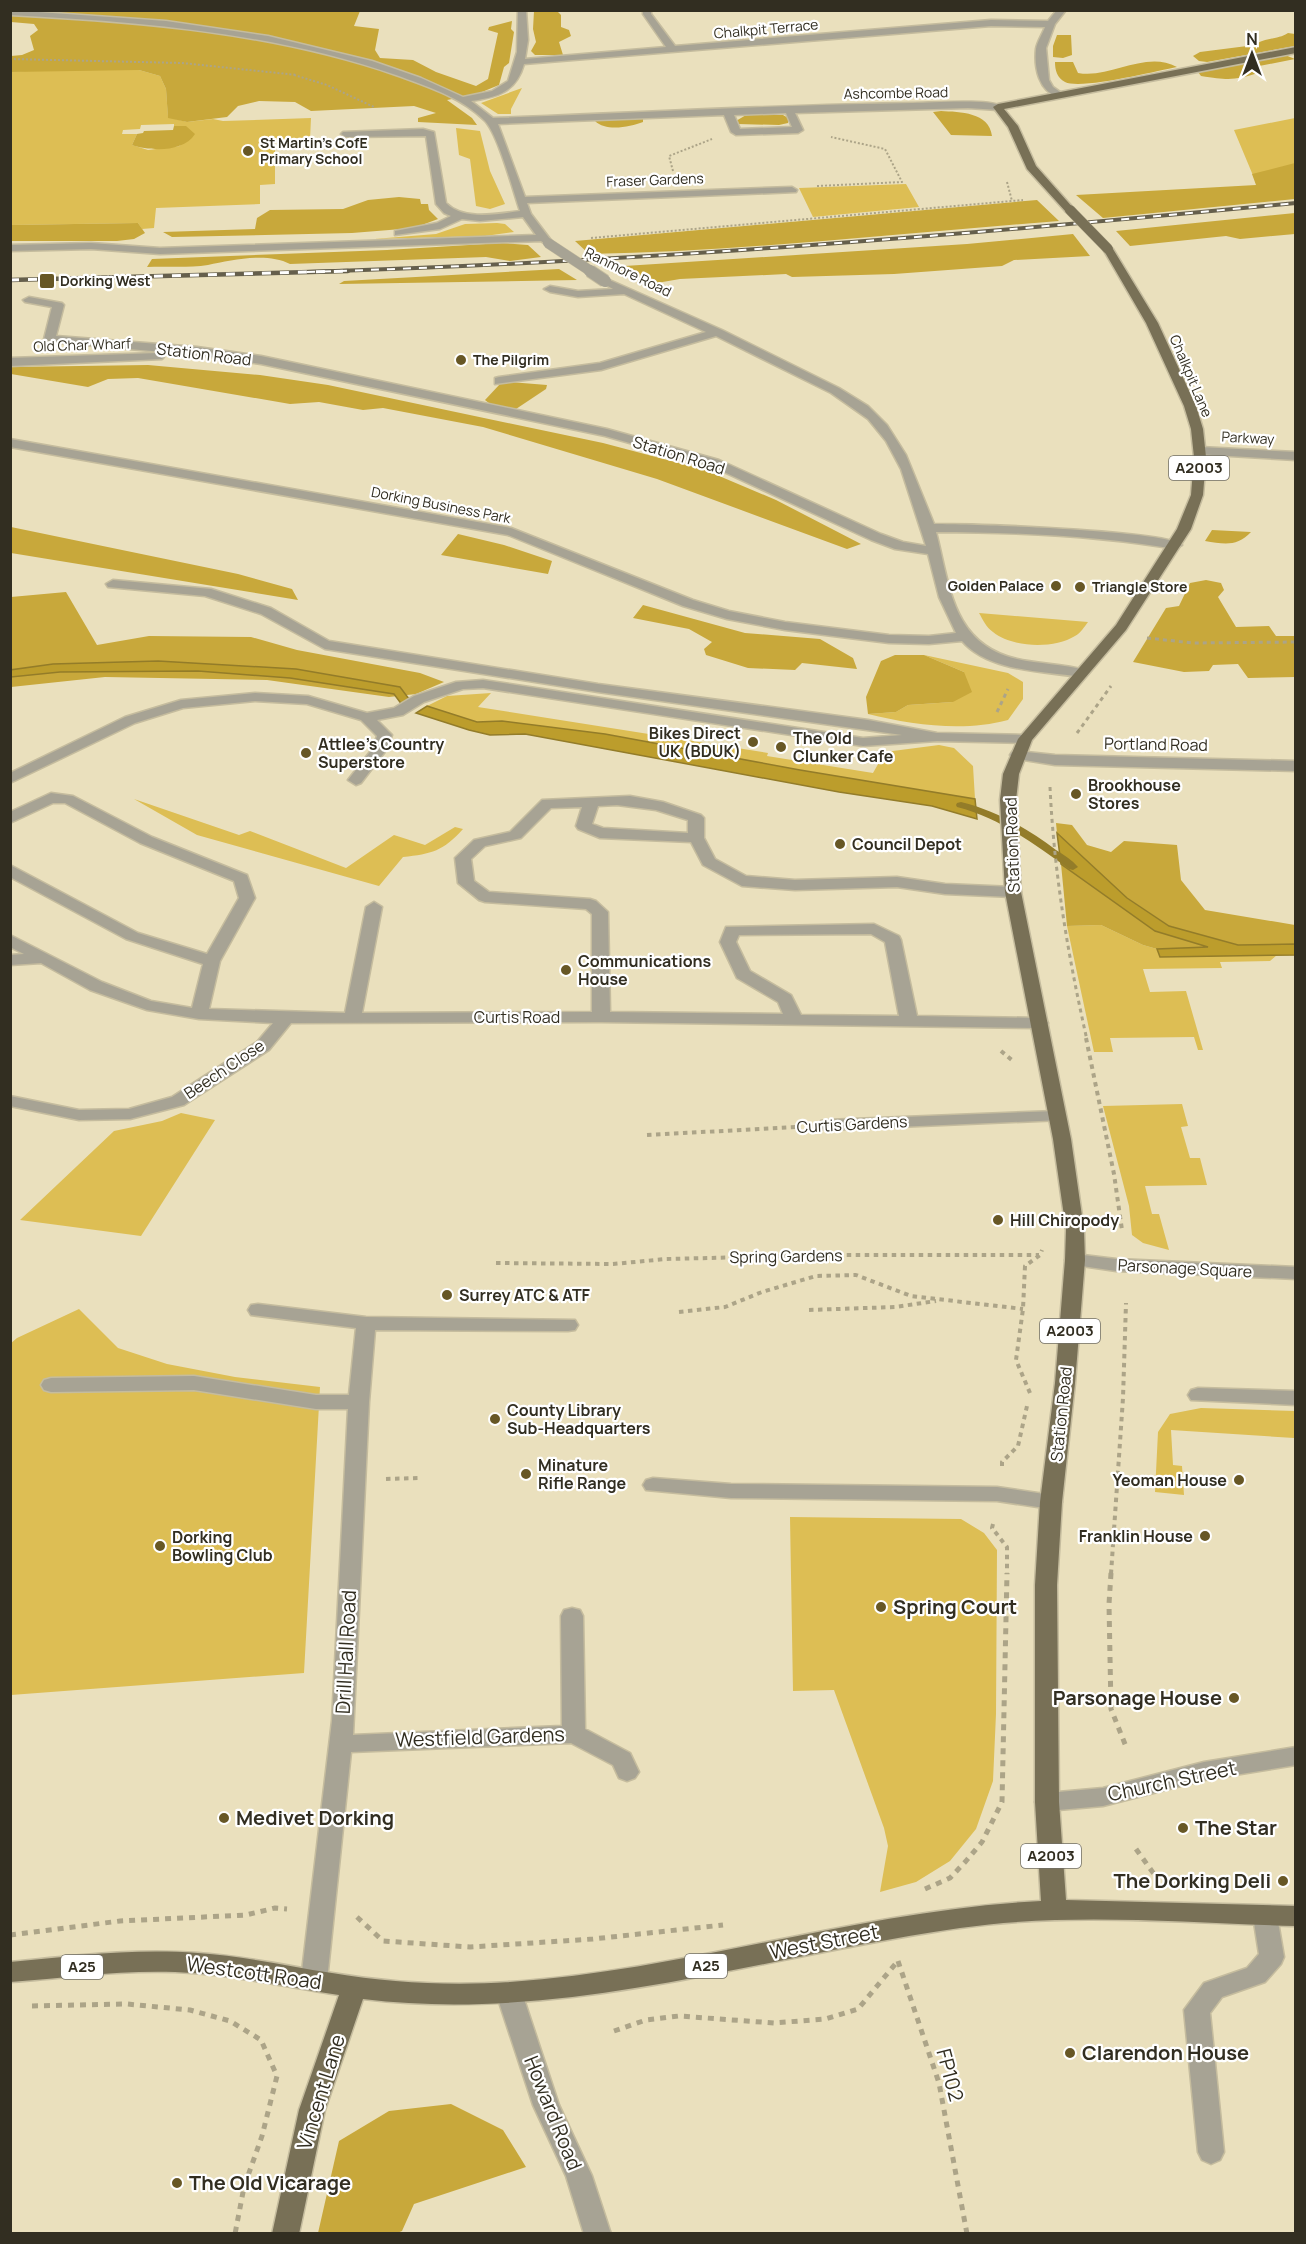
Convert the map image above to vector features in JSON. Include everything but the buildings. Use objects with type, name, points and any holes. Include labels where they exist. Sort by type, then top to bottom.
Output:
[{"type":"main road","name":"Ashcombe Road","points":[[998,107],[1296,50]]},
{"type":"main road","name":"Chalkpit Lane","points":[[998,107],[1014,126],[1031,167],[1108,249],[1152,323],[1190,406],[1197,429],[1200,451],[1197,495],[1191,516],[1175,545],[1121,627],[1080,673]]},
{"type":"main road","name":"Station Road","points":[[1047,1803],[1046,1585],[1051,1502],[1076,1260],[1075,1230],[1062,1139],[1013,892],[1008,800],[1011,774],[1025,739],[1080,673]]},
{"type":"main road","name":"A2003","points":[[1047,1803],[1054,1909]]},
{"type":"main road","name":"West Street","points":[[354,1987],[417,1993],[509,1993],[648,1977],[888,1929],[964,1917],[1054,1909],[1296,1917]]},
{"type":"main road","name":"Westcott Road","points":[[10,1972],[184,1962],[256,1969],[354,1987]]},
{"type":"main road","name":"Vincent Lane","points":[[285,2234],[312,2110],[354,1987]]},
{"type":"street","points":[[460,100],[487,95],[507,87],[515,76],[524,41],[522,10]]},
{"type":"street","points":[[647,10],[647,14],[673,50]]},
{"type":"street","points":[[1058,94],[1049,89],[1044,80],[1041,48],[1050,24],[1062,10]]},
{"type":"street","points":[[10,12],[115,17],[232,32],[364,61],[435,87],[460,100],[491,121]]},
{"type":"street","name":"Chalkpit Terrace","points":[[519,62],[991,23],[1050,24]]},
{"type":"street","name":"Ashcombe Road","points":[[491,121],[789,109],[968,105],[998,107]]},
{"type":"street","points":[[727,111],[736,132],[798,130],[789,109]]},
{"type":"street","name":"Ranmore Road","points":[[491,121],[497,130],[526,214],[545,241],[605,281],[718,332],[827,386],[872,416],[894,445],[907,470],[934,551]]},
{"type":"street","points":[[346,134],[423,132],[431,134],[441,204],[449,213],[459,216],[526,214]]},
{"type":"street","name":"Fraser Gardens","points":[[520,200],[792,190]]},
{"type":"street","points":[[10,248],[92,246],[152,241],[381,235],[422,231],[452,222],[459,216]]},
{"type":"street","points":[[92,246],[160,251],[545,241]]},
{"type":"street","points":[[550,289],[572,294],[602,295],[626,290]]},
{"type":"street","name":"Station Road","points":[[29,300],[58,305],[50,339],[198,351],[306,368],[607,433],[715,464],[876,537],[900,546],[934,551]]},
{"type":"street","points":[[499,381],[601,366],[718,332]]},
{"type":"street","name":"Old Char Wharf","points":[[10,362],[226,357]]},
{"type":"street","name":"Dorking Business Park","points":[[10,443],[511,532],[688,603],[727,615],[795,627],[889,639],[929,640],[963,637]]},
{"type":"street","name":"Parkway","points":[[1200,451],[1296,456]]},
{"type":"street","points":[[928,528],[976,528],[1118,537],[1175,545]]},
{"type":"street","points":[[934,551],[952,616],[963,637],[996,657],[1080,673]]},
{"type":"street","points":[[112,584],[206,592],[266,611],[325,645],[937,736]]},
{"type":"street","points":[[10,779],[130,720],[182,704],[255,697],[308,700],[366,717],[398,712],[420,699],[461,685],[483,684],[863,742],[937,736],[1025,739]]},
{"type":"street","points":[[356,780],[380,749],[385,735],[366,717]]},
{"type":"street","name":"Portland Road","points":[[1017,755],[1055,760],[1296,765]]},
{"type":"street","points":[[10,818],[51,798],[68,799],[146,840],[241,878],[247,898],[212,961],[199,1014]]},
{"type":"street","points":[[601,1017],[600,912],[590,904],[485,897],[466,884],[464,858],[480,843],[515,835],[547,803],[591,802],[607,799],[675,809],[696,818],[696,837],[709,862],[742,881],[795,885],[897,882],[945,889],[1013,892]]},
{"type":"street","points":[[591,802],[584,826],[600,833],[696,837]]},
{"type":"street","points":[[10,870],[132,936],[212,961]]},
{"type":"street","points":[[353,1017],[374,907]]},
{"type":"street","points":[[794,1019],[785,999],[743,974],[728,942],[732,930],[874,928],[893,940],[909,1021]]},
{"type":"street","name":"Curtis Road","points":[[10,940],[96,986],[147,1005],[199,1014],[286,1018],[601,1017],[1039,1023]]},
{"type":"street","points":[[10,960],[42,958]]},
{"type":"street","name":"Beech Close","points":[[10,1101],[79,1115],[130,1114],[178,1101],[263,1046],[286,1018]]},
{"type":"street","name":"Curtis Gardens","points":[[827,1125],[1056,1116]]},
{"type":"street","name":"Parsonage Square","points":[[1076,1260],[1116,1265],[1296,1273]]},
{"type":"street","points":[[258,1310],[366,1323],[568,1325]]},
{"type":"street","name":"Drill Hall Road","points":[[314,1980],[343,1721],[359,1402],[366,1323]]},
{"type":"street","points":[[51,1385],[194,1383],[316,1402],[359,1402]]},
{"type":"street","points":[[1198,1395],[1296,1398]]},
{"type":"street","points":[[653,1485],[731,1491],[997,1494],[1051,1502]]},
{"type":"street","name":"Westfield Gardens","points":[[340,1744],[574,1734],[572,1616]]},
{"type":"street","points":[[574,1734],[622,1759],[627,1772]]},
{"type":"street","name":"Church Street","points":[[1047,1803],[1103,1797],[1204,1771],[1296,1756]]},
{"type":"street","points":[[1211,2152],[1197,2010],[1213,1990],[1256,1976],[1272,1958],[1265,1916]]},
{"type":"street","name":"Howard Road","points":[[509,1993],[546,2105],[579,2176],[598,2234]]},
{"type":"path","points":[[10,59],[182,63],[294,75]]},
{"type":"path","points":[[798,130],[885,149],[902,182],[813,186]]},
{"type":"path","points":[[681,193],[669,156],[736,132]]},
{"type":"path","points":[[545,241],[1056,196]]},
{"type":"path","points":[[1121,627],[1147,638],[1168,641],[1296,642]]},
{"type":"path","points":[[1052,778],[1050,784],[1053,858],[1068,959],[1117,1184],[1122,1230]]},
{"type":"path","points":[[993,1048],[1003,1051],[1016,1064],[1026,1116]]},
{"type":"path","name":"Curtis Gardens","points":[[647,1135],[827,1125]]},
{"type":"path","points":[[919,1892],[950,1878],[966,1862],[982,1842],[1002,1803],[1007,1546],[992,1528],[1002,1462],[1018,1446],[1030,1392],[1016,1360],[1023,1309],[1025,1266],[1040,1255],[1046,1242]]},
{"type":"path","name":"Spring Gardens","points":[[496,1263],[614,1264],[666,1259],[835,1255],[1040,1255],[1076,1260]]},
{"type":"path","points":[[679,1312],[725,1307],[762,1292],[816,1276],[856,1275],[910,1296],[1023,1309]]},
{"type":"path","points":[[809,1310],[895,1306],[943,1300]]},
{"type":"path","points":[[1126,1303],[1123,1398],[1109,1604],[1111,1709],[1127,1749]]},
{"type":"path","points":[[10,1935],[120,1921],[246,1915],[275,1908],[322,1910],[354,1915],[383,1941],[470,1947],[593,1939],[728,1924]]},
{"type":"path","name":"FP102","points":[[888,1929],[939,2083],[967,2234]]},
{"type":"path","points":[[614,2031],[646,2020],[679,2016],[774,2023],[825,2019],[858,2009],[898,1961]]},
{"type":"path","points":[[22,2006],[127,2004],[190,2010],[230,2020],[261,2040],[277,2076],[262,2136],[244,2187],[235,2234]]},
{"type":"shaded area","points":[[11,11],[360,11],[354,26],[379,29],[375,50],[380,58],[413,60],[436,72],[476,86],[488,79],[498,33],[488,30],[489,27],[512,21],[511,29],[514,32],[509,63],[504,67],[499,85],[477,94],[447,100],[472,118],[477,125],[418,122],[418,118],[436,113],[414,106],[311,111],[295,102],[259,101],[238,106],[227,117],[187,122],[168,118],[166,89],[160,76],[139,70],[11,72],[11,56],[22,55],[34,50],[30,36],[38,30],[34,24],[11,22]]},
{"type":"shaded area","points":[[534,11],[557,11],[561,15],[561,27],[569,30],[571,36],[559,42],[563,55],[535,55],[531,51],[536,42],[533,29]]},
{"type":"shaded area","points":[[1288,33],[1295,34],[1295,46],[1207,62],[1199,61],[1193,56],[1200,52],[1255,45]]},
{"type":"shaded area","points":[[1057,35],[1071,35],[1072,55],[1063,58],[1053,57],[1053,46]]},
{"type":"shaded area","points":[[1285,55],[1295,59],[1254,67],[1261,72],[1244,77],[1218,78],[1201,76],[1198,72]]},
{"type":"shaded area","points":[[1055,62],[1073,62],[1078,73],[1090,74],[1140,63],[1165,63],[1177,67],[1102,82],[1074,84],[1065,82],[1058,76]]},
{"type":"shaded area","points":[[139,70],[160,76],[166,89],[168,117],[187,122],[213,119],[223,121],[311,118],[310,140],[275,141],[275,184],[260,185],[260,204],[156,208],[154,228],[142,229],[138,223],[11,225],[11,72]],"holes":[[[174,124],[174,126],[186,126],[180,146],[148,150],[132,145],[137,134],[122,134],[123,130],[140,129],[141,125]]]},
{"type":"shaded area","points":[[522,88],[511,109],[511,114],[498,114],[481,103]]},
{"type":"shaded area","points":[[933,112],[965,113],[980,118],[990,128],[992,136],[951,135]]},
{"type":"shaded area","points":[[746,115],[783,115],[788,118],[788,123],[779,125],[738,124],[736,121]]},
{"type":"shaded area","points":[[643,118],[643,122],[632,126],[618,127],[605,127],[595,121],[599,119]]},
{"type":"shaded area","points":[[1295,118],[1295,182],[1257,185],[1234,130]]},
{"type":"shaded area","points":[[174,126],[186,126],[195,134],[183,145],[166,149],[132,145],[137,134],[144,131],[173,130]]},
{"type":"shaded area","points":[[456,128],[480,131],[490,171],[505,204],[490,209],[476,206],[470,159],[459,155]]},
{"type":"shaded area","points":[[1295,163],[1295,199],[1103,218],[1076,195],[1256,185],[1252,174]]},
{"type":"shaded area","points":[[906,184],[919,207],[813,217],[799,188]]},
{"type":"shaded area","points":[[399,197],[420,199],[421,204],[428,204],[429,210],[438,219],[414,228],[352,233],[172,237],[163,232],[255,229],[257,218],[270,210],[343,209],[368,200]]},
{"type":"shaded area","points":[[1037,200],[1059,221],[765,245],[648,252],[589,254],[575,241]]},
{"type":"shaded area","points":[[1295,213],[1295,234],[1240,239],[1226,236],[1130,246],[1116,231]]},
{"type":"shaded area","points":[[138,223],[145,233],[134,239],[11,241],[11,225]]},
{"type":"shaded area","points":[[465,224],[505,224],[514,232],[485,236],[374,239],[436,234]]},
{"type":"shaded area","points":[[1073,234],[1090,256],[1014,260],[1002,266],[894,274],[792,277],[786,274],[680,279],[645,285],[609,267],[967,244]]},
{"type":"shaded area","points":[[502,243],[528,245],[541,257],[510,261],[486,257],[290,264],[271,258],[260,258],[238,259],[201,266],[147,267],[152,259]]},
{"type":"shaded area","points":[[559,269],[577,280],[339,284],[344,281]]},
{"type":"shaded area","points":[[148,365],[260,375],[328,385],[603,443],[705,470],[776,500],[861,544],[847,549],[657,479],[483,427],[383,408],[363,410],[319,402],[290,404],[138,378],[108,379],[88,387],[11,374],[11,367]]},
{"type":"shaded area","points":[[510,382],[547,385],[546,389],[516,409],[490,404],[485,400],[500,384]]},
{"type":"shaded area","points":[[11,527],[238,574],[292,589],[298,600],[11,553]]},
{"type":"shaded area","points":[[1212,530],[1251,532],[1235,542],[1205,541]]},
{"type":"shaded area","points":[[458,534],[504,545],[552,561],[548,574],[441,555]]},
{"type":"shaded area","points":[[1206,580],[1221,583],[1224,590],[1218,597],[1236,627],[1269,626],[1276,636],[1295,636],[1295,677],[1248,678],[1238,664],[1213,665],[1209,671],[1184,672],[1133,662],[1166,608],[1179,606],[1190,583]]},
{"type":"shaded area","points":[[66,592],[97,645],[149,636],[251,637],[297,650],[420,673],[444,682],[416,694],[389,697],[267,680],[105,677],[11,687],[11,597]]},
{"type":"shaded area","points":[[643,605],[745,633],[820,639],[853,658],[857,669],[802,663],[795,670],[748,668],[706,655],[704,649],[712,642],[689,629],[633,618]]},
{"type":"shaded area","points":[[979,613],[1088,622],[1079,633],[1066,640],[1034,645],[1022,644],[1001,637],[988,628]]},
{"type":"shaded area","points":[[895,655],[924,655],[964,672],[972,692],[953,702],[908,705],[896,712],[868,714],[866,697],[881,661]]},
{"type":"shaded area","points":[[924,655],[1008,673],[1023,682],[1023,699],[1008,720],[974,726],[920,724],[868,714],[896,712],[908,705],[953,702],[964,672]]},
{"type":"shaded area","points":[[158,661],[296,669],[400,687],[412,703],[405,709],[394,694],[290,678],[198,671],[60,672],[11,677],[10,670],[53,664]]},
{"type":"shaded area","points":[[491,693],[478,707],[768,753],[767,756],[873,773],[885,752],[939,745],[954,748],[973,766],[975,799],[502,721],[477,722],[427,706],[447,696]]},
{"type":"shaded area","points":[[427,706],[477,722],[502,721],[605,734],[975,799],[977,819],[932,806],[839,792],[525,734],[490,735],[416,713]]},
{"type":"shaded area","points":[[134,799],[239,835],[250,831],[346,868],[394,835],[425,845],[455,827],[463,829],[443,847],[403,857],[379,886],[197,835]]},
{"type":"shaded area","points":[[1056,823],[1072,825],[1087,845],[1111,852],[1124,841],[1177,845],[1181,880],[1205,910],[1295,925],[1295,944],[1238,945],[1169,926],[1127,898],[1057,833]]},
{"type":"shaded area","points":[[1057,833],[1127,898],[1169,926],[1238,945],[1295,944],[1295,955],[1160,957],[1157,949],[1208,947],[1155,931],[1061,864]]},
{"type":"shaded area","points":[[1061,864],[1155,931],[1210,947],[1157,949],[1143,945],[1101,925],[1067,926]]},
{"type":"shaded area","points":[[1101,925],[1143,945],[1157,949],[1160,957],[1277,955],[1270,961],[1220,962],[1222,968],[1143,969],[1150,992],[1186,991],[1203,1050],[1198,1050],[1194,1037],[1110,1038],[1113,1052],[1094,1052],[1067,926]]},
{"type":"shaded area","points":[[1182,1104],[1188,1126],[1181,1127],[1190,1158],[1200,1158],[1207,1185],[1145,1186],[1152,1214],[1159,1214],[1169,1250],[1143,1243],[1132,1235],[1129,1206],[1103,1106]]},
{"type":"shaded area","points":[[181,1113],[215,1120],[141,1236],[20,1220],[114,1131],[162,1121]]},
{"type":"shaded area","name":"Dorking Bowling Club","points":[[79,1309],[118,1348],[167,1364],[235,1377],[320,1387],[304,1673],[11,1695],[10,1344],[17,1338]]},
{"type":"shaded area","points":[[1201,1408],[1295,1411],[1295,1444],[1294,1438],[1171,1430],[1173,1465],[1182,1466],[1184,1495],[1155,1492],[1158,1432],[1170,1414]]},
{"type":"shaded area","points":[[790,1517],[961,1519],[984,1533],[997,1550],[996,1714],[993,1781],[976,1829],[950,1861],[916,1882],[880,1892],[888,1846],[884,1828],[834,1690],[793,1691]]},
{"type":"shaded area","points":[[451,2104],[503,2130],[526,2167],[414,2204],[402,2231],[397,2233],[318,2233],[339,2141],[389,2111]]},
{"type":"waterway","points":[[961,805],[1006,822],[1073,867]]},
{"type":"railway","points":[[307,272],[554,262],[802,246],[1296,203]]},
{"type":"railway","points":[[10,280],[348,271]]},
{"type":"place","name":"St Martin's CofE Primary School","points":[[248,151]]},
{"type":"place","name":"Dorking West","points":[[47,281]]},
{"type":"place","name":"The Pilgrim","points":[[461,360]]},
{"type":"place","name":"Golden Palace","points":[[1056,586]]},
{"type":"place","name":"Triangle Store","points":[[1080,587]]},
{"type":"place","name":"Bikes Direct UK (BDUK)","points":[[753,742]]},
{"type":"place","name":"The Old Clunker Cafe","points":[[781,747]]},
{"type":"place","name":"Attlee's Country Superstore","points":[[306,753]]},
{"type":"place","name":"Brookhouse Stores","points":[[1076,794]]},
{"type":"place","name":"Council Depot","points":[[840,844]]},
{"type":"place","name":"Communications House","points":[[566,970]]},
{"type":"place","name":"Hill Chiropody","points":[[998,1220]]},
{"type":"place","name":"Surrey ATC & ATF","points":[[447,1295]]},
{"type":"place","name":"County Library Sub-Headquarters","points":[[495,1419]]},
{"type":"place","name":"Minature Rifle Range","points":[[526,1474]]},
{"type":"place","name":"Yeoman House","points":[[1239,1480]]},
{"type":"place","name":"Franklin House","points":[[1205,1536]]},
{"type":"place","name":"Dorking Bowling Club","points":[[160,1546]]},
{"type":"place","name":"Spring Court","points":[[881,1607]]},
{"type":"place","name":"Parsonage House","points":[[1234,1698]]},
{"type":"place","name":"Medivet Dorking","points":[[224,1818]]},
{"type":"place","name":"The Star","points":[[1183,1828]]},
{"type":"place","name":"The Dorking Deli","points":[[1283,1881]]},
{"type":"place","name":"Clarendon House","points":[[1070,2053]]},
{"type":"place","name":"The Old Vicarage","points":[[177,2183]]}]
